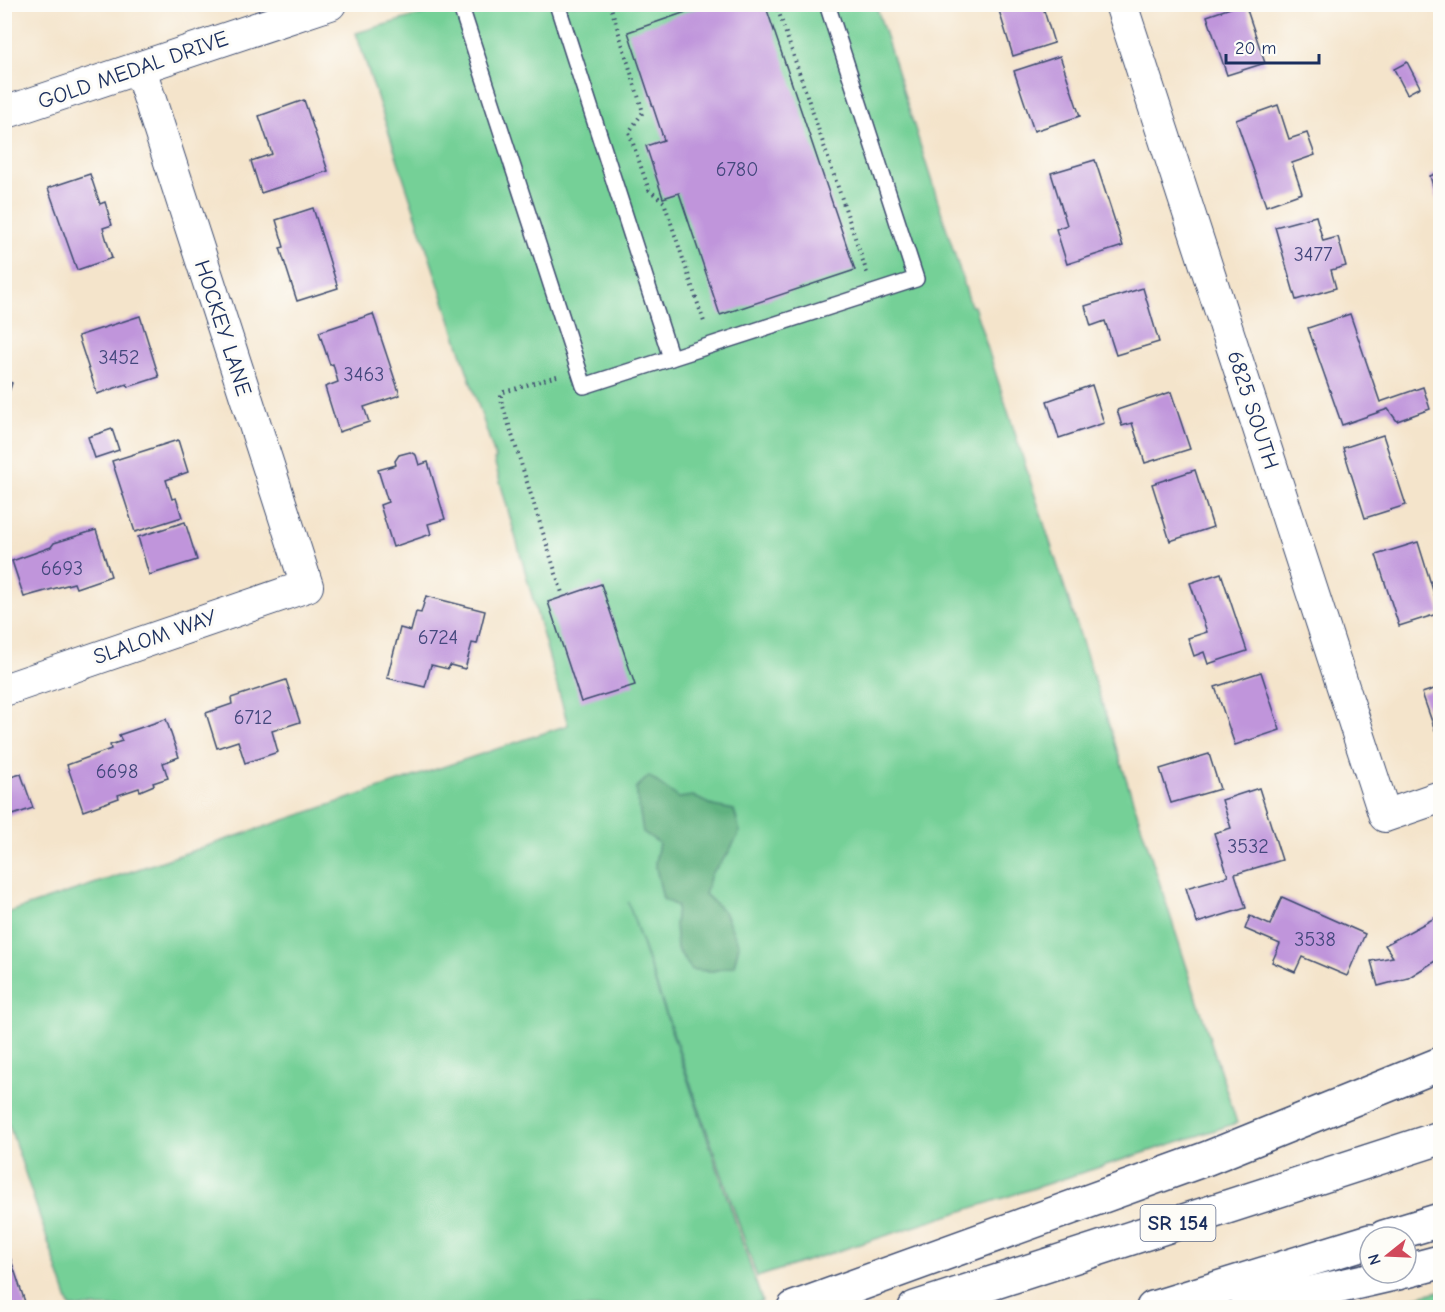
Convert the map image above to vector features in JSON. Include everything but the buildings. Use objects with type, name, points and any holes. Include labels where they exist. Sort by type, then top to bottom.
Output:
[{"type":"highway","points":[[794,1308],[1208,1158],[1440,1064]]},
{"type":"highway","name":"SR 154","points":[[915,1308],[1440,1138]]},
{"type":"highway","points":[[1418,1227],[1440,1220]]},
{"type":"highway","points":[[1153,1308],[1358,1245]]},
{"type":"highway","points":[[1418,1268],[1440,1262]]},
{"type":"highway","points":[[1246,1308],[1358,1282]]},
{"type":"street","name":"GOLD MEDAL DRIVE","points":[[4,113],[330,4]]},
{"type":"street","name":"6825 SOUTH","points":[[1121,4],[1385,816],[1440,797]]},
{"type":"street","name":"HOCKEY LANE","points":[[140,69],[307,586]]},
{"type":"street","name":"SLALOM WAY","points":[[4,690],[307,586]]},
{"type":"lane","points":[[460,4],[584,386],[916,279],[827,4]]},
{"type":"lane","points":[[557,4],[671,358]]},
{"type":"path","points":[[610,4],[643,112],[629,132],[649,190],[664,201],[707,329]]},
{"type":"path","points":[[776,4],[867,275]]},
{"type":"path","points":[[563,596],[501,395],[504,392],[578,370]]},
{"type":"green space","points":[[454,5],[876,5],[971,306],[974,306],[1237,1123],[757,1277],[628,902],[762,1301],[744,1308],[70,1307],[5,1113],[4,914],[568,725],[494,460],[496,459],[356,33]]},
{"type":"green space","points":[[649,776],[679,798],[693,796],[713,806],[734,810],[740,832],[727,855],[711,874],[705,894],[724,912],[739,945],[734,966],[713,971],[692,970],[677,949],[675,924],[677,906],[663,899],[655,863],[659,843],[643,832],[636,788]]},
{"type":"green space","points":[[1440,1291],[1440,1307],[1373,1307]]}]
